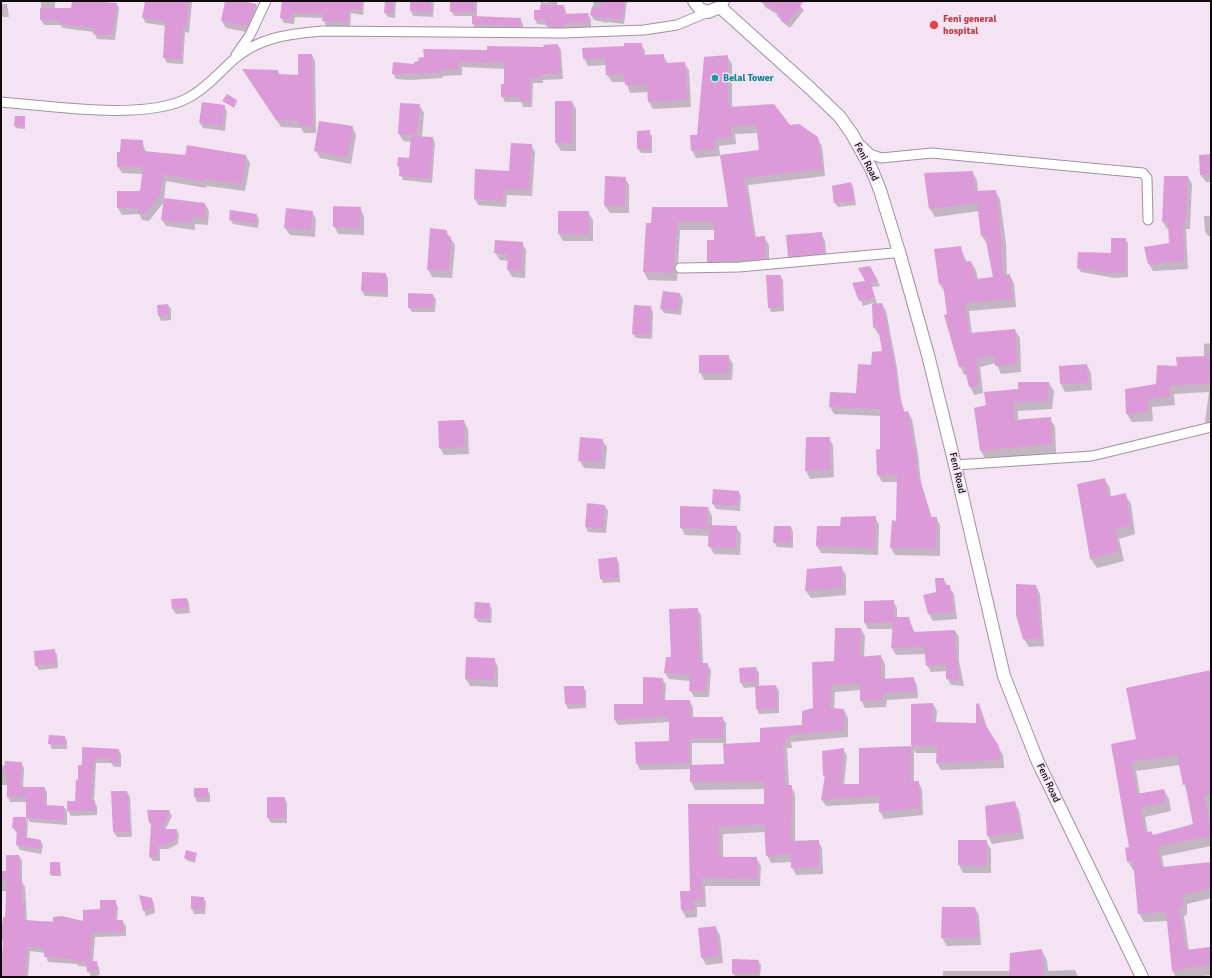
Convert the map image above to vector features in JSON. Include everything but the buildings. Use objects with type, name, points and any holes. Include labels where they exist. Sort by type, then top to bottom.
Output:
[{"type":"main road","points":[[693,2],[700,9],[716,7],[808,93],[845,132],[859,156],[869,179],[894,253],[930,387],[997,675],[1043,789],[1136,977]]},
{"type":"main road","name":"Feni Road","points":[[716,7],[811,89],[840,117],[852,134],[871,168],[880,190],[926,348],[1004,676],[1037,760],[1142,977]]},
{"type":"street","points":[[1,102],[121,111],[162,107],[187,98],[209,83],[233,59],[250,35],[266,1]]},
{"type":"street","points":[[233,59],[259,42],[288,34],[322,31],[562,33],[644,30],[677,25],[716,7]]},
{"type":"street","points":[[852,134],[870,154],[876,157],[932,153],[1143,173],[1147,178],[1149,191],[1148,220]]},
{"type":"street","points":[[680,268],[739,267],[894,253]]},
{"type":"street","points":[[955,465],[1092,456],[1211,427]]},
{"type":"place","name":"Feni general hospital","points":[[934,25]]},
{"type":"place","name":"Belal Tower","points":[[715,78]]}]
